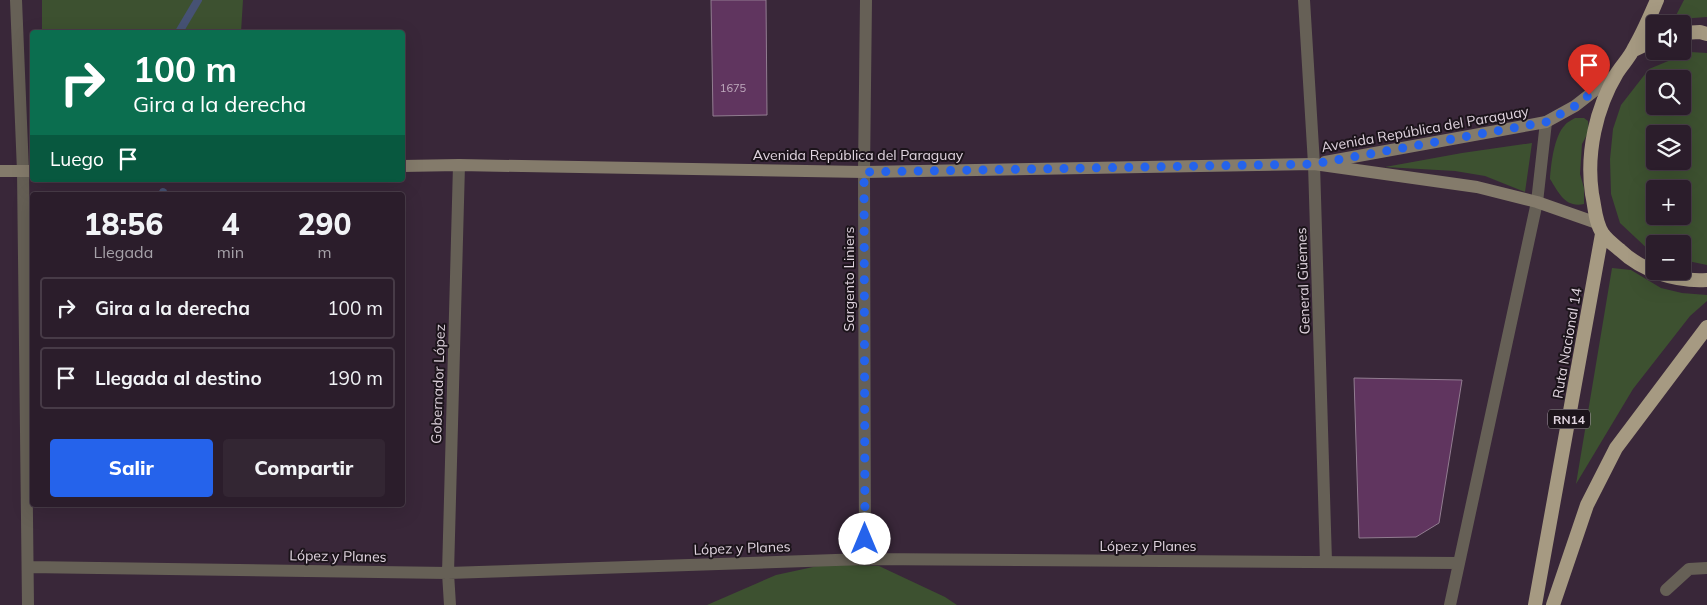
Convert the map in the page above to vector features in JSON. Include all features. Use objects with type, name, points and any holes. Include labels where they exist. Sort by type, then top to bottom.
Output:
[{"type":"highway","name":"Ruta Nacional 14","points":[[1535,605],[1600,228],[1590,181],[1590,156],[1601,108],[1616,74],[1634,50],[1657,0]]},
{"type":"highway","points":[[1691,32],[1707,34]]},
{"type":"highway","name":"Ruta Nacional 14","points":[[1634,50],[1646,44]]},
{"type":"highway","points":[[1600,228],[1627,257],[1660,274],[1693,280],[1707,280]]},
{"type":"highway","points":[[1553,605],[1587,505],[1616,448],[1707,327]]},
{"type":"main road","name":"Avenida República del Paraguay","points":[[1314,164],[1546,122],[1575,106],[1616,74]]},
{"type":"main road","name":"Avenida República del Paraguay","points":[[405,166],[459,165],[864,172],[1314,164],[1477,187],[1538,202],[1600,228]]},
{"type":"main road","points":[[0,171],[28,171]]},
{"type":"street","points":[[16,0],[28,171],[28,605]]},
{"type":"street","name":"Sargento Liniers","points":[[865,558],[864,172],[866,0]]},
{"type":"street","name":"General Güemes","points":[[1304,0],[1314,164],[1326,562]]},
{"type":"street","points":[[1450,605],[1538,202],[1546,122]]},
{"type":"street","name":"Gobernador López","points":[[450,605],[448,573],[459,165]]},
{"type":"street","name":"López y Planes","points":[[28,567],[448,573],[865,558],[1458,563]]},
{"type":"street","points":[[1666,590],[1689,569],[1707,568]]},
{"type":"green space","points":[[42,0],[243,0],[241,30],[42,30]]},
{"type":"green space","points":[[1684,0],[1707,0],[1707,17],[1691,18],[1691,15],[1676,15]]},
{"type":"green space","points":[[1691,52],[1707,53],[1707,265],[1691,262],[1691,235],[1646,235],[1646,247],[1620,223],[1611,194],[1610,159],[1613,129],[1621,105],[1646,73],[1646,115],[1691,115],[1691,70],[1648,70],[1671,60],[1691,60]]},
{"type":"green space","points":[[1575,118],[1584,118],[1588,121],[1589,131],[1582,144],[1580,174],[1584,188],[1584,204],[1577,205],[1567,202],[1550,179],[1552,158],[1558,136],[1566,124]]},
{"type":"green space","points":[[1532,143],[1525,192],[1485,176],[1455,171],[1385,167],[1462,153]]},
{"type":"green space","points":[[1612,268],[1631,270],[1661,288],[1682,293],[1707,295],[1707,301],[1690,316],[1633,389],[1576,484]]},
{"type":"green space","points":[[827,564],[879,566],[945,597],[957,605],[707,605],[776,575]]},
{"type":"building","points":[[711,0],[766,0],[767,115],[713,116]]},
{"type":"building","points":[[1354,378],[1462,380],[1439,523],[1416,537],[1359,538]]},
{"type":"waterway","points":[[180,30],[198,0]]},
{"type":"route","points":[[865,539],[864,172],[1314,164],[1546,122],[1575,106],[1589,95]]}]
